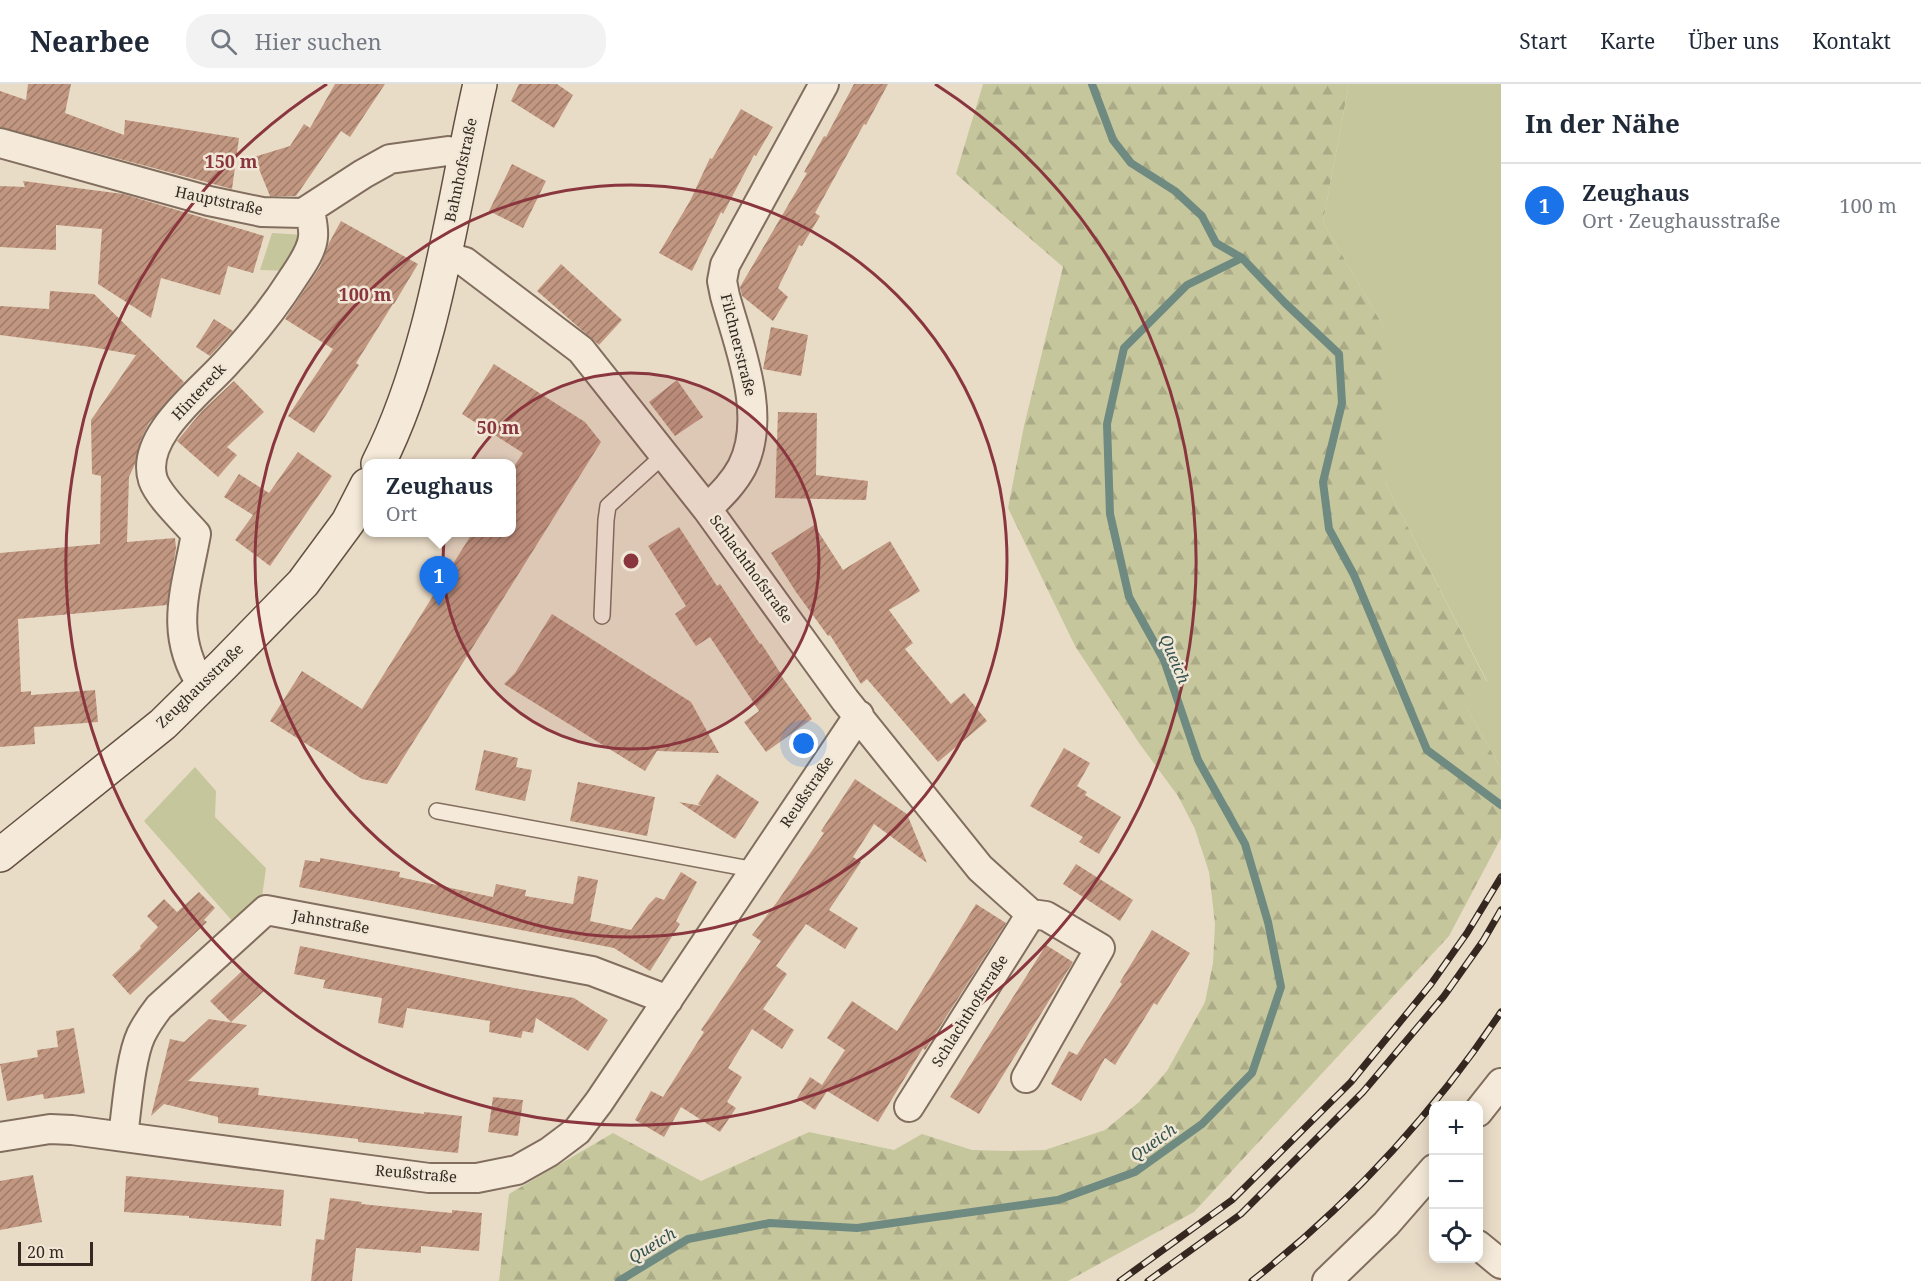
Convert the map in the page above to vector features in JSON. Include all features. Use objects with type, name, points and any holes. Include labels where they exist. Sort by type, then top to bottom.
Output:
[{"type":"street","name":"Bahnhofstraße","points":[[444,256],[480,84]]},
{"type":"street","name":"Filchnerstraße","points":[[707,509],[727,490],[743,466],[751,437],[752,395],[725,296],[722,281],[725,265],[824,84]]},
{"type":"street","name":"Hauptstraße","points":[[0,143],[209,201],[262,212],[303,213],[390,159],[448,151],[464,154]]},
{"type":"street","name":"Hintereck","points":[[202,685],[188,661],[181,630],[196,534],[155,484],[151,468],[152,458],[161,435],[173,418],[227,363],[276,305],[303,262],[313,238],[310,209]]},
{"type":"street","name":"Schlachthofstraße","points":[[444,256],[465,262],[581,350],[707,509],[845,700],[980,868],[1031,914],[1046,916],[1100,948],[1026,1078]]},
{"type":"street","points":[[381,459],[393,435],[414,374],[444,256]]},
{"type":"street","name":"Zeughausstraße","points":[[0,855],[163,724],[202,685],[303,583],[348,522],[363,492]]},
{"type":"street","name":"Reußstraße","points":[[0,1137],[50,1129],[72,1130],[429,1178],[477,1178],[517,1170],[549,1152],[577,1131],[599,1102],[859,715]]},
{"type":"street","name":"Jahnstraße","points":[[123,1136],[135,1060],[140,1038],[147,1023],[159,1007],[266,910],[592,971],[668,1000]]},
{"type":"street","name":"Schlachthofstraße","points":[[909,1107],[1031,914]]},
{"type":"street","points":[[1483,1107],[1501,1083]]},
{"type":"street","points":[[1327,1281],[1386,1224],[1428,1188]]},
{"type":"street","points":[[1483,1248],[1501,1264]]},
{"type":"lane","points":[[603,616],[608,506],[664,454]]},
{"type":"lane","points":[[437,811],[756,870]]},
{"type":"green space","points":[[983,84],[1349,84],[1323,222],[1385,329],[1385,482],[1487,682],[1467,709],[1501,768],[1501,838],[1449,936],[1194,1212],[1068,1281],[499,1281],[509,1194],[613,1133],[701,1181],[809,1132],[894,1150],[922,1134],[972,1150],[1045,1150],[1105,1130],[1139,1102],[1167,1071],[1205,1002],[1213,963],[1215,924],[1209,872],[1195,829],[1178,796],[1139,743],[1075,646],[1008,508],[1024,426],[1063,267],[956,174]]},
{"type":"green space","points":[[1349,84],[1501,84],[1501,768],[1467,709],[1487,681],[1385,482],[1385,329],[1323,222]]},
{"type":"green space","points":[[272,233],[304,235],[292,271],[260,270]]},
{"type":"green space","points":[[195,767],[216,791],[215,817],[266,868],[262,897],[234,923],[144,821]]},
{"type":"building","points":[[28,84],[71,84],[65,113],[124,135],[125,120],[239,138],[232,189],[0,127],[0,91],[26,100]]},
{"type":"building","points":[[335,84],[385,84],[350,137],[341,131],[296,196],[270,196],[254,157],[290,146],[304,124],[310,128]]},
{"type":"building","points":[[519,84],[557,84],[573,95],[554,128],[511,101]]},
{"type":"building","points":[[854,84],[888,84],[815,213],[820,216],[802,246],[799,245],[778,288],[788,297],[773,321],[742,296],[740,287],[807,173],[804,172],[824,136],[826,137]]},
{"type":"building","points":[[741,109],[773,127],[756,156],[754,155],[723,214],[721,212],[692,271],[659,253],[690,201],[710,158],[712,159]]},
{"type":"building","points":[[512,164],[546,181],[523,228],[489,211]]},
{"type":"building","points":[[23,181],[123,194],[264,236],[253,273],[228,266],[220,295],[161,278],[151,318],[98,284],[102,229],[56,225],[56,250],[0,247],[0,186],[25,187]]},
{"type":"building","points":[[341,221],[418,264],[356,363],[359,365],[314,433],[288,416],[333,349],[285,319],[320,267]]},
{"type":"building","points":[[561,264],[622,320],[599,345],[537,291]]},
{"type":"building","points":[[50,291],[94,294],[184,382],[149,423],[141,439],[135,464],[129,477],[127,542],[175,538],[176,548],[167,605],[18,619],[21,692],[31,691],[31,695],[95,690],[98,722],[34,727],[35,744],[0,747],[0,553],[100,544],[101,476],[92,474],[91,420],[136,355],[0,335],[0,306],[49,309]]},
{"type":"building","points":[[214,319],[233,331],[210,356],[196,347]]},
{"type":"building","points":[[771,327],[808,335],[801,376],[763,369]]},
{"type":"building","points":[[494,364],[585,422],[601,442],[387,784],[362,779],[270,721],[302,671],[362,709],[470,537],[516,537],[516,464],[523,453],[462,414]]},
{"type":"building","points":[[677,380],[703,417],[675,436],[649,402]]},
{"type":"building","points":[[234,381],[264,412],[227,447],[237,455],[218,477],[177,441],[202,411]]},
{"type":"building","points":[[778,412],[817,413],[816,475],[868,481],[866,500],[775,498]]},
{"type":"building","points":[[298,452],[332,476],[270,566],[235,540],[253,515],[224,497],[239,474],[269,493]]},
{"type":"building","points":[[814,525],[843,570],[890,541],[920,591],[889,610],[913,643],[905,649],[951,704],[964,693],[987,721],[938,762],[867,679],[861,684],[830,635],[828,636],[796,592],[771,553]]},
{"type":"building","points":[[679,527],[717,586],[720,584],[812,719],[766,752],[744,722],[759,711],[710,637],[696,646],[675,614],[686,606],[648,546]]},
{"type":"building","points":[[552,614],[691,702],[719,753],[657,751],[645,771],[504,684],[515,673]]},
{"type":"building","points":[[1064,748],[1090,763],[1077,786],[1087,792],[1085,795],[1121,817],[1099,854],[1079,842],[1083,837],[1030,806]]},
{"type":"building","points":[[484,750],[518,758],[516,767],[532,770],[525,801],[475,790]]},
{"type":"building","points":[[717,774],[759,802],[735,839],[679,802],[702,806],[698,804]]},
{"type":"building","points":[[855,779],[907,814],[927,863],[874,824],[853,857],[861,862],[829,910],[858,928],[845,949],[806,924],[776,966],[787,974],[763,1009],[794,1030],[782,1049],[752,1029],[728,1068],[742,1077],[727,1102],[736,1108],[720,1132],[681,1107],[664,1137],[635,1120],[651,1091],[663,1097],[704,1032],[701,1030],[761,941],[752,935],[824,833],[821,831]]},
{"type":"building","points":[[578,782],[655,797],[647,836],[570,821]]},
{"type":"building","points":[[320,858],[400,872],[399,877],[493,897],[496,884],[526,890],[525,896],[573,904],[578,876],[598,880],[590,921],[631,930],[656,897],[664,900],[681,872],[697,882],[676,921],[680,924],[650,971],[614,948],[299,887],[305,860],[320,862]]},
{"type":"building","points":[[1076,864],[1133,900],[1120,921],[1063,884]]},
{"type":"building","points":[[199,892],[215,908],[204,920],[207,922],[130,995],[112,975],[141,948],[140,946],[158,927],[147,916],[164,899],[177,912]]},
{"type":"building","points":[[976,904],[1006,923],[925,1050],[923,1048],[878,1122],[827,1091],[815,1110],[797,1098],[810,1077],[822,1085],[845,1050],[827,1038],[852,1001],[897,1031]]},
{"type":"building","points":[[1152,930],[1190,953],[1157,1005],[1154,1003],[1115,1065],[1105,1058],[1081,1101],[1051,1084],[1069,1051],[1077,1055],[1122,984],[1120,982]]},
{"type":"building","points":[[1046,945],[1073,962],[979,1114],[950,1097]]},
{"type":"building","points":[[300,946],[574,998],[608,1020],[588,1051],[536,1018],[533,1033],[523,1031],[521,1038],[489,1032],[490,1021],[407,1008],[403,1028],[378,1023],[382,998],[323,988],[325,980],[294,974]]},
{"type":"building","points":[[243,970],[264,991],[231,1022],[210,1001]]},
{"type":"building","points":[[209,1019],[247,1025],[188,1081],[259,1088],[258,1095],[424,1114],[424,1112],[462,1116],[458,1153],[218,1123],[218,1117],[164,1104],[151,1116],[170,1039],[184,1042]]},
{"type":"building","points":[[74,1028],[85,1093],[44,1099],[43,1094],[7,1101],[0,1064],[38,1057],[37,1050],[58,1047],[56,1031]]},
{"type":"building","points":[[493,1097],[523,1100],[518,1136],[488,1132]]},
{"type":"building","points":[[33,1175],[42,1222],[0,1230],[0,1181]]},
{"type":"building","points":[[126,1176],[284,1190],[281,1226],[124,1212]]},
{"type":"building","points":[[330,1198],[362,1202],[361,1204],[452,1213],[452,1210],[482,1213],[479,1251],[421,1246],[421,1253],[356,1248],[352,1281],[311,1281],[316,1239],[324,1240]]},
{"type":"waterway","name":"Queich","points":[[1092,84],[1113,140],[1131,163],[1175,191],[1202,216],[1216,243],[1242,258],[1339,354],[1342,403],[1323,482],[1329,529],[1354,575],[1427,750],[1501,805]]},
{"type":"waterway","name":"Queich","points":[[619,1281],[688,1239],[770,1223],[857,1228],[1058,1200],[1135,1172],[1202,1124],[1252,1073],[1281,987],[1268,922],[1245,844],[1198,760],[1164,660],[1129,597],[1110,514],[1107,424],[1124,348],[1187,285],[1242,258]]},
{"type":"railway","points":[[1120,1281],[1232,1200],[1351,1082],[1431,984],[1467,933],[1501,877]]},
{"type":"railway","points":[[1148,1281],[1241,1214],[1363,1092],[1444,996],[1483,941],[1501,910]]},
{"type":"railway","points":[[1252,1281],[1322,1221],[1387,1156],[1447,1086],[1501,1012]]},
{"type":"place","name":"Zeughaus","points":[[439,606]]}]
